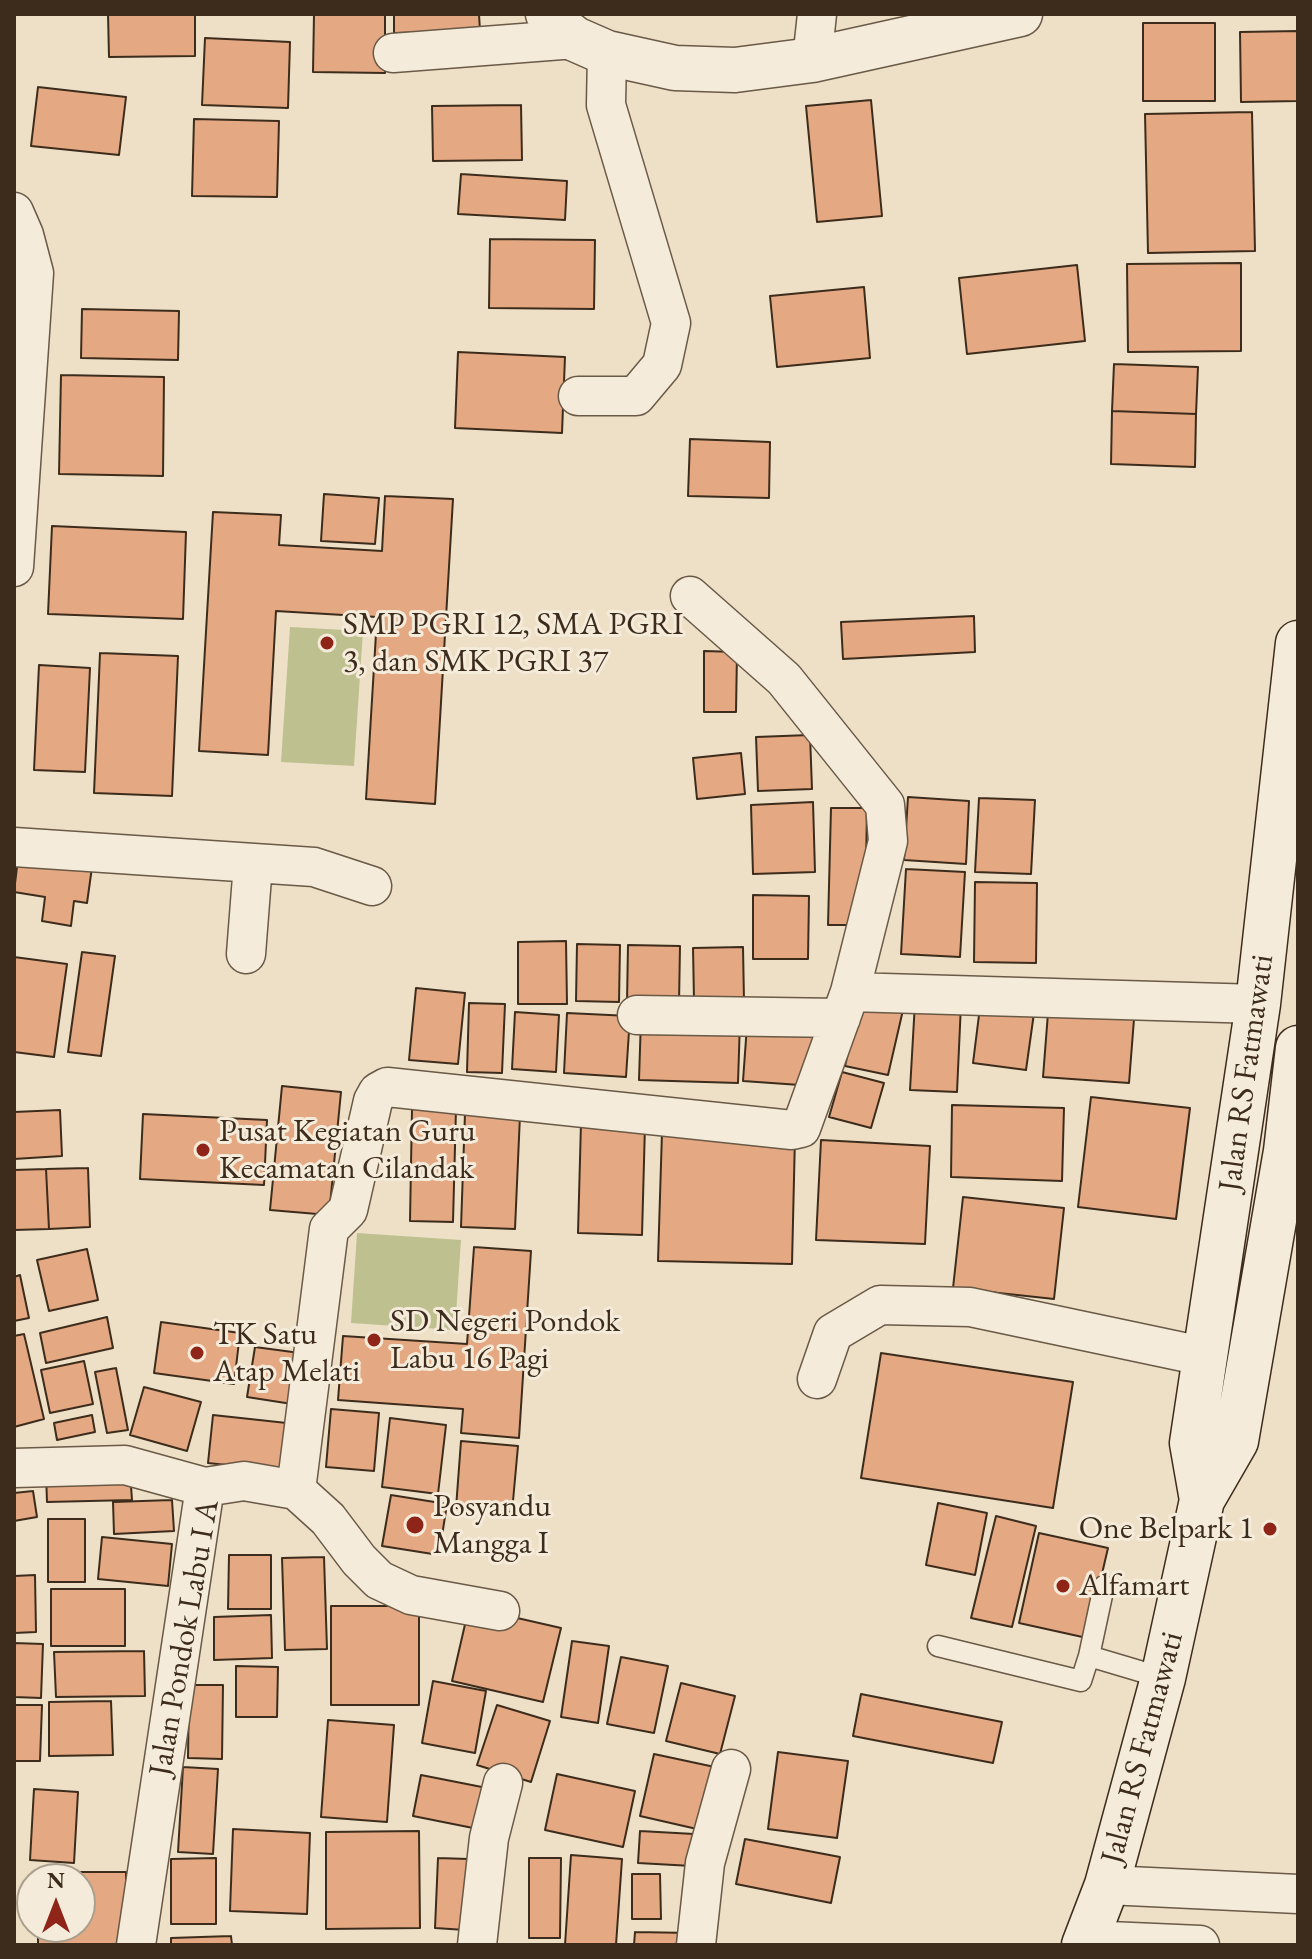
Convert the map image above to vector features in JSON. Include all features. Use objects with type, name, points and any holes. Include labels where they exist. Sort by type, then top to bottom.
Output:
[{"type":"main road","points":[[577,35],[675,68],[735,70],[812,60],[1020,14]]},
{"type":"main road","name":"Jalan RS Fatmawati","points":[[1202,1500],[1192,1443],[1258,1004],[1298,643]]},
{"type":"main road","name":"Jalan RS Fatmawati","points":[[1085,1942],[1107,1885],[1163,1678],[1202,1500],[1236,1441],[1294,1143],[1298,1049]]},
{"type":"street","points":[[812,60],[817,14]]},
{"type":"street","points":[[393,53],[577,35],[606,105],[671,323],[662,365],[636,396],[578,396]]},
{"type":"street","points":[[14,212],[34,273],[16,497],[14,567]]},
{"type":"street","points":[[500,1611],[411,1595],[379,1580],[359,1560],[328,1519],[296,1490],[329,1229],[348,1210],[373,1101],[378,1092],[387,1087],[792,1130],[801,1128],[845,1005],[888,841],[885,805],[784,679],[690,596]]},
{"type":"street","points":[[14,847],[314,867],[372,886]]},
{"type":"street","points":[[246,954],[253,864]]},
{"type":"street","points":[[637,1015],[845,1005],[1258,1004]]},
{"type":"street","points":[[817,1379],[833,1333],[880,1305],[970,1307],[1207,1357]]},
{"type":"street","points":[[14,1468],[125,1465],[205,1487]]},
{"type":"street","name":"Jalan Pondok Labu I A","points":[[136,1945],[205,1487],[244,1481],[296,1490]]},
{"type":"street","points":[[696,1945],[705,1863],[731,1769]]},
{"type":"street","points":[[477,1945],[489,1838],[503,1783]]},
{"type":"street","points":[[1107,1885],[1298,1894]]},
{"type":"street","points":[[1085,1942],[1200,1945]]},
{"type":"lane","points":[[938,1646],[1081,1681],[1104,1586]]},
{"type":"lane","points":[[1089,1656],[1163,1678]]},
{"type":"green space","points":[[290,627],[363,631],[354,766],[281,762]]},
{"type":"green space","points":[[357,1233],[461,1240],[455,1330],[351,1323]]},
{"type":"building","points":[[108,14],[195,14],[195,56],[109,57]]},
{"type":"building","points":[[314,14],[385,14],[385,73],[313,72]]},
{"type":"building","points":[[394,14],[479,14],[480,31],[394,33]]},
{"type":"building","points":[[1143,23],[1215,23],[1215,101],[1143,101]]},
{"type":"building","points":[[1298,31],[1298,101],[1241,102],[1240,32]]},
{"type":"building","points":[[205,38],[290,42],[288,108],[202,105]]},
{"type":"building","points":[[38,87],[126,97],[119,155],[31,146]]},
{"type":"building","points":[[871,100],[882,216],[817,222],[806,106]]},
{"type":"building","points":[[521,105],[522,160],[433,161],[432,106]]},
{"type":"building","points":[[1252,112],[1255,251],[1148,253],[1145,114]]},
{"type":"building","points":[[194,119],[279,121],[277,197],[192,196]]},
{"type":"building","points":[[461,174],[567,181],[565,220],[458,214]]},
{"type":"building","points":[[490,239],[595,240],[594,309],[489,308]]},
{"type":"building","points":[[1241,263],[1241,351],[1128,352],[1127,264]]},
{"type":"building","points":[[1077,265],[1085,341],[967,354],[959,278]]},
{"type":"building","points":[[864,287],[870,358],[777,367],[770,296]]},
{"type":"building","points":[[82,309],[179,311],[178,360],[81,358]]},
{"type":"building","points":[[458,352],[565,357],[562,433],[455,428]]},
{"type":"building","points":[[1114,364],[1198,367],[1196,414],[1112,411]]},
{"type":"building","points":[[61,375],[164,377],[163,476],[59,474]]},
{"type":"building","points":[[1112,411],[1196,414],[1195,467],[1111,464]]},
{"type":"building","points":[[690,439],[770,442],[769,498],[688,496]]},
{"type":"building","points":[[324,494],[379,498],[375,544],[321,541]]},
{"type":"building","points":[[385,496],[453,499],[435,804],[366,799],[377,617],[276,611],[268,755],[199,751],[213,512],[281,515],[279,545],[382,551]]},
{"type":"building","points":[[52,526],[186,532],[183,619],[48,614]]},
{"type":"building","points":[[974,616],[975,652],[843,659],[841,622]]},
{"type":"building","points":[[704,651],[737,652],[736,712],[704,712]]},
{"type":"building","points":[[100,653],[178,656],[172,796],[94,793]]},
{"type":"building","points":[[39,665],[90,668],[85,772],[34,770]]},
{"type":"building","points":[[810,735],[812,789],[758,791],[756,737]]},
{"type":"building","points":[[741,753],[745,794],[697,799],[693,758]]},
{"type":"building","points":[[908,797],[969,801],[966,864],[904,860]]},
{"type":"building","points":[[979,798],[1035,800],[1031,874],[975,872]]},
{"type":"building","points":[[813,802],[815,872],[753,874],[751,805]]},
{"type":"building","points":[[831,808],[867,808],[865,925],[828,925]]},
{"type":"building","points":[[19,850],[93,860],[87,903],[74,901],[71,926],[42,921],[45,897],[14,892]]},
{"type":"building","points":[[906,869],[965,872],[960,957],[901,954]]},
{"type":"building","points":[[975,882],[1037,883],[1036,963],[974,962]]},
{"type":"building","points":[[753,895],[809,896],[808,959],[753,959]]},
{"type":"building","points":[[566,941],[567,1004],[518,1004],[518,942]]},
{"type":"building","points":[[577,944],[620,945],[619,1002],[576,1001]]},
{"type":"building","points":[[628,945],[680,946],[679,1004],[627,1002]]},
{"type":"building","points":[[743,947],[744,1001],[694,1001],[693,948]]},
{"type":"building","points":[[82,952],[115,956],[101,1056],[68,1052]]},
{"type":"building","points":[[14,957],[67,964],[54,1057],[14,1052]]},
{"type":"building","points":[[416,988],[465,993],[458,1064],[409,1060]]},
{"type":"building","points":[[860,1000],[903,1010],[888,1075],[845,1066]]},
{"type":"building","points":[[915,1002],[961,1004],[957,1092],[910,1090]]},
{"type":"building","points":[[469,1003],[505,1004],[502,1073],[467,1072]]},
{"type":"building","points":[[980,1007],[1034,1013],[1026,1070],[973,1063]]},
{"type":"building","points":[[515,1012],[559,1015],[556,1072],[512,1069]]},
{"type":"building","points":[[567,1013],[630,1016],[626,1077],[564,1073]]},
{"type":"building","points":[[1048,1013],[1134,1019],[1129,1083],[1043,1077]]},
{"type":"building","points":[[641,1018],[740,1021],[738,1083],[639,1080]]},
{"type":"building","points":[[747,1025],[818,1030],[814,1086],[743,1081]]},
{"type":"building","points":[[842,1072],[884,1083],[871,1128],[829,1117]]},
{"type":"building","points":[[282,1086],[341,1092],[329,1215],[270,1210]]},
{"type":"building","points":[[1091,1097],[1190,1108],[1176,1219],[1078,1207]]},
{"type":"building","points":[[952,1105],[1064,1108],[1062,1181],[951,1177]]},
{"type":"building","points":[[412,1109],[456,1109],[453,1222],[410,1221]]},
{"type":"building","points":[[60,1110],[62,1156],[14,1159],[14,1112]]},
{"type":"building","points":[[465,1113],[520,1115],[515,1229],[461,1227]]},
{"type":"building","name":"Pusat Kegiatan Guru Kecamatan Cilandak","points":[[143,1114],[267,1120],[264,1185],[140,1179]]},
{"type":"building","points":[[581,1123],[645,1125],[642,1235],[578,1233]]},
{"type":"building","points":[[662,1132],[795,1136],[792,1264],[658,1261]]},
{"type":"building","points":[[821,1140],[930,1146],[925,1244],[816,1240]]},
{"type":"building","points":[[88,1168],[90,1227],[49,1229],[46,1169]]},
{"type":"building","points":[[46,1169],[49,1229],[14,1230],[14,1170]]},
{"type":"building","points":[[963,1197],[1064,1208],[1054,1299],[953,1288]]},
{"type":"building","name":"SD Negeri Pondok Labu 16 Pagi","points":[[474,1247],[531,1251],[519,1438],[461,1433],[463,1409],[338,1400],[343,1336],[467,1344]]},
{"type":"building","points":[[87,1249],[98,1300],[49,1311],[37,1260]]},
{"type":"building","points":[[20,1275],[29,1318],[14,1321],[14,1277]]},
{"type":"building","points":[[107,1317],[113,1348],[46,1363],[40,1333]]},
{"type":"building","name":"TK Satu Atap Melati","points":[[161,1322],[240,1333],[234,1384],[154,1373]]},
{"type":"building","points":[[24,1334],[44,1419],[14,1427],[14,1336]]},
{"type":"building","points":[[255,1347],[300,1353],[292,1404],[247,1397]]},
{"type":"building","points":[[881,1353],[1073,1382],[1053,1508],[861,1478]]},
{"type":"building","points":[[84,1361],[93,1404],[50,1413],[41,1370]]},
{"type":"building","points":[[116,1368],[128,1430],[107,1433],[95,1372]]},
{"type":"building","points":[[144,1387],[201,1402],[187,1451],[130,1435]]},
{"type":"building","points":[[331,1409],[379,1413],[374,1471],[326,1467]]},
{"type":"building","points":[[92,1415],[95,1432],[57,1440],[54,1423]]},
{"type":"building","points":[[213,1415],[296,1424],[291,1472],[208,1463]]},
{"type":"building","points":[[390,1418],[446,1425],[438,1494],[382,1487]]},
{"type":"building","points":[[461,1441],[518,1446],[512,1512],[456,1508]]},
{"type":"building","points":[[130,1472],[132,1500],[47,1502],[46,1474]]},
{"type":"building","points":[[33,1491],[37,1517],[14,1521],[14,1493]]},
{"type":"building","name":"Posyandu Mangga I","points":[[391,1495],[447,1504],[439,1555],[382,1546]]},
{"type":"building","points":[[172,1500],[174,1531],[114,1534],[113,1502]]},
{"type":"building","points":[[938,1503],[987,1513],[975,1575],[926,1565]]},
{"type":"building","points":[[996,1516],[1036,1526],[1012,1627],[971,1618]]},
{"type":"building","points":[[48,1519],[85,1519],[85,1582],[48,1582]]},
{"type":"building","name":"Alfamart","points":[[1039,1533],[1108,1548],[1087,1638],[1019,1623]]},
{"type":"building","points":[[102,1537],[172,1544],[168,1586],[98,1579]]},
{"type":"building","points":[[229,1555],[271,1555],[271,1609],[228,1609]]},
{"type":"building","points":[[324,1557],[327,1649],[285,1650],[282,1558]]},
{"type":"building","points":[[35,1575],[36,1632],[14,1633],[14,1576]]},
{"type":"building","points":[[51,1589],[125,1589],[125,1646],[51,1646]]},
{"type":"building","points":[[331,1606],[419,1606],[419,1705],[331,1705]]},
{"type":"building","points":[[469,1607],[561,1628],[543,1702],[452,1681]]},
{"type":"building","points":[[271,1615],[272,1658],[214,1660],[214,1617]]},
{"type":"building","points":[[572,1641],[609,1646],[598,1723],[561,1717]]},
{"type":"building","points":[[14,1643],[43,1644],[41,1698],[14,1697]]},
{"type":"building","points":[[144,1651],[145,1696],[56,1697],[54,1652]]},
{"type":"building","points":[[621,1657],[668,1666],[654,1733],[607,1724]]},
{"type":"building","points":[[236,1666],[278,1667],[277,1717],[236,1717]]},
{"type":"building","points":[[433,1681],[486,1691],[475,1753],[422,1743]]},
{"type":"building","points":[[681,1683],[735,1696],[720,1754],[666,1741]]},
{"type":"building","points":[[189,1685],[223,1685],[222,1759],[188,1758]]},
{"type":"building","points":[[861,1694],[1002,1722],[993,1763],[853,1736]]},
{"type":"building","points":[[111,1701],[113,1755],[49,1756],[49,1702]]},
{"type":"building","points":[[14,1705],[42,1705],[40,1761],[14,1761]]},
{"type":"building","points":[[497,1705],[550,1721],[531,1782],[477,1765]]},
{"type":"building","points":[[328,1720],[394,1725],[387,1822],[321,1817]]},
{"type":"building","points":[[778,1752],[848,1761],[837,1838],[768,1829]]},
{"type":"building","points":[[654,1754],[724,1769],[710,1832],[640,1816]]},
{"type":"building","points":[[183,1767],[218,1769],[213,1854],[178,1852]]},
{"type":"building","points":[[557,1774],[635,1791],[623,1847],[545,1830]]},
{"type":"building","points":[[421,1775],[492,1789],[483,1830],[413,1816]]},
{"type":"building","points":[[34,1789],[78,1792],[74,1863],[30,1860]]},
{"type":"building","points":[[233,1829],[310,1833],[307,1914],[230,1911]]},
{"type":"building","points":[[419,1831],[420,1928],[326,1929],[326,1832]]},
{"type":"building","points":[[640,1831],[694,1834],[692,1866],[638,1863]]},
{"type":"building","points":[[745,1839],[840,1857],[831,1903],[736,1884]]},
{"type":"building","points":[[571,1855],[622,1859],[616,1945],[565,1945]]},
{"type":"building","points":[[216,1858],[216,1924],[171,1924],[171,1859]]},
{"type":"building","points":[[438,1858],[468,1859],[465,1930],[435,1928]]},
{"type":"building","points":[[529,1858],[561,1858],[560,1938],[529,1938]]},
{"type":"building","points":[[96,1872],[126,1872],[126,1945],[38,1945],[96,1943]]},
{"type":"building","points":[[632,1874],[660,1874],[661,1919],[632,1919]]},
{"type":"building","points":[[635,1932],[691,1933],[691,1945],[634,1945]]},
{"type":"building","points":[[231,1936],[232,1945],[171,1945],[171,1938]]},
{"type":"place","name":"SMP PGRI 12, SMA PGRI 3, dan SMK PGRI 37","points":[[327,643]]},
{"type":"place","name":"Pusat Kegiatan Guru Kecamatan Cilandak","points":[[203,1150]]},
{"type":"place","name":"SD Negeri Pondok Labu 16 Pagi","points":[[374,1340]]},
{"type":"place","name":"TK Satu Atap Melati","points":[[197,1353]]},
{"type":"place","name":"Posyandu Mangga I","points":[[415,1525]]},
{"type":"place","name":"One Belpark 1","points":[[1270,1529]]},
{"type":"place","name":"Alfamart","points":[[1063,1586]]}]
